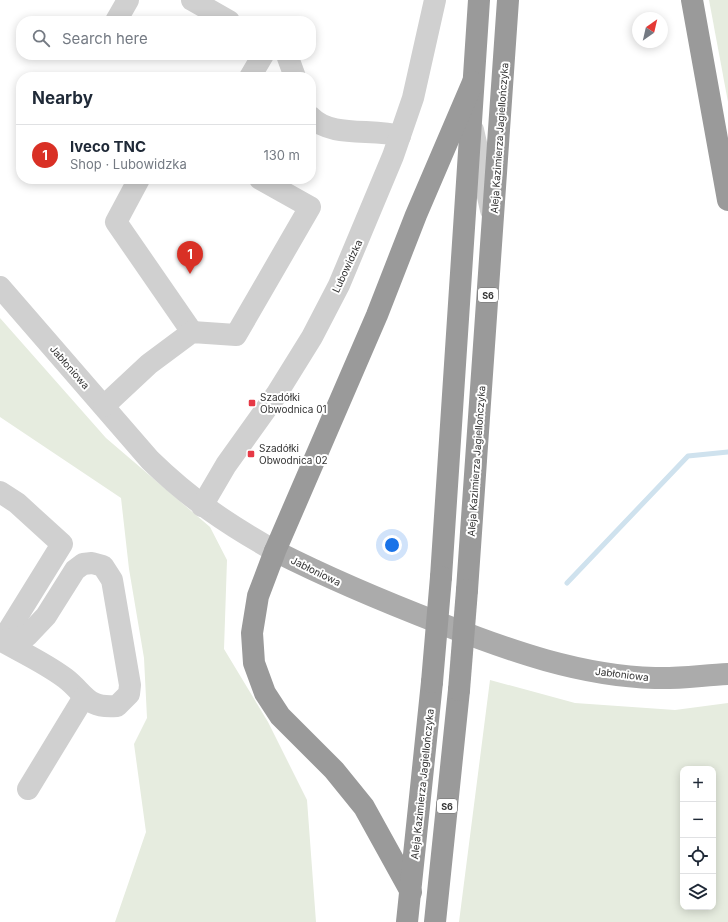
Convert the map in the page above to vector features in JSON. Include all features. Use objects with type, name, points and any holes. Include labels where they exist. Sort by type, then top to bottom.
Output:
[{"type":"highway","name":"Aleja Kazimierza Jagiellończyka","points":[[407,922],[432,682],[441,577],[479,0]]},
{"type":"highway","name":"Aleja Kazimierza Jagiellończyka","points":[[435,922],[459,690],[467,590],[508,0]]},
{"type":"highway","points":[[692,0],[728,200]]},
{"type":"highway","points":[[411,892],[364,807],[334,770],[280,716],[265,693],[254,664],[252,633],[258,596],[275,551],[378,315],[416,215],[473,82]]},
{"type":"main road","name":"Jabłoniowa","points":[[275,551],[332,580],[370,596],[494,645],[550,662],[600,672],[655,678],[728,674]]},
{"type":"street","points":[[119,16],[128,0]]},
{"type":"street","points":[[192,0],[220,16]]},
{"type":"street","name":"Lubowidzka","points":[[202,506],[226,465],[276,394],[312,337],[360,238],[400,136],[413,98],[435,0]]},
{"type":"street","points":[[253,72],[260,60]]},
{"type":"street","points":[[289,60],[294,72]]},
{"type":"street","points":[[316,120],[324,126],[335,129],[384,132],[400,136]]},
{"type":"street","points":[[471,123],[493,220]]},
{"type":"street","points":[[465,218],[500,126]]},
{"type":"street","points":[[136,184],[116,222],[192,332]]},
{"type":"street","points":[[104,406],[149,364],[192,332],[236,335],[310,207],[269,184]]},
{"type":"street","name":"Jabłoniowa","points":[[0,287],[150,460],[202,506],[237,530],[275,551]]},
{"type":"street","points":[[0,492],[18,503],[62,544],[1,641]]},
{"type":"street","points":[[92,563],[103,566],[112,580],[130,685],[129,694],[117,706],[106,707],[94,703],[84,698],[65,678],[1,641],[28,636],[46,616],[74,570],[83,564],[92,563]]},
{"type":"street","points":[[28,789],[84,698]]},
{"type":"shaded area","points":[[709,0],[728,0],[728,102]]},
{"type":"shaded area","points":[[0,318],[106,438],[210,527],[227,560],[224,649],[268,722],[307,800],[316,922],[115,922],[146,832],[134,744],[147,718],[144,658],[129,569],[121,498],[0,417]]},
{"type":"shaded area","points":[[490,680],[575,703],[675,710],[728,703],[728,922],[459,922]]},
{"type":"waterway","points":[[567,583],[688,456],[728,452]]},
{"type":"place","name":"Iveco TNC","points":[[190,274]]},
{"type":"place","name":"Szadółki Obwodnica 01","points":[[252,403]]},
{"type":"place","name":"Szadółki Obwodnica 02","points":[[251,454]]}]
